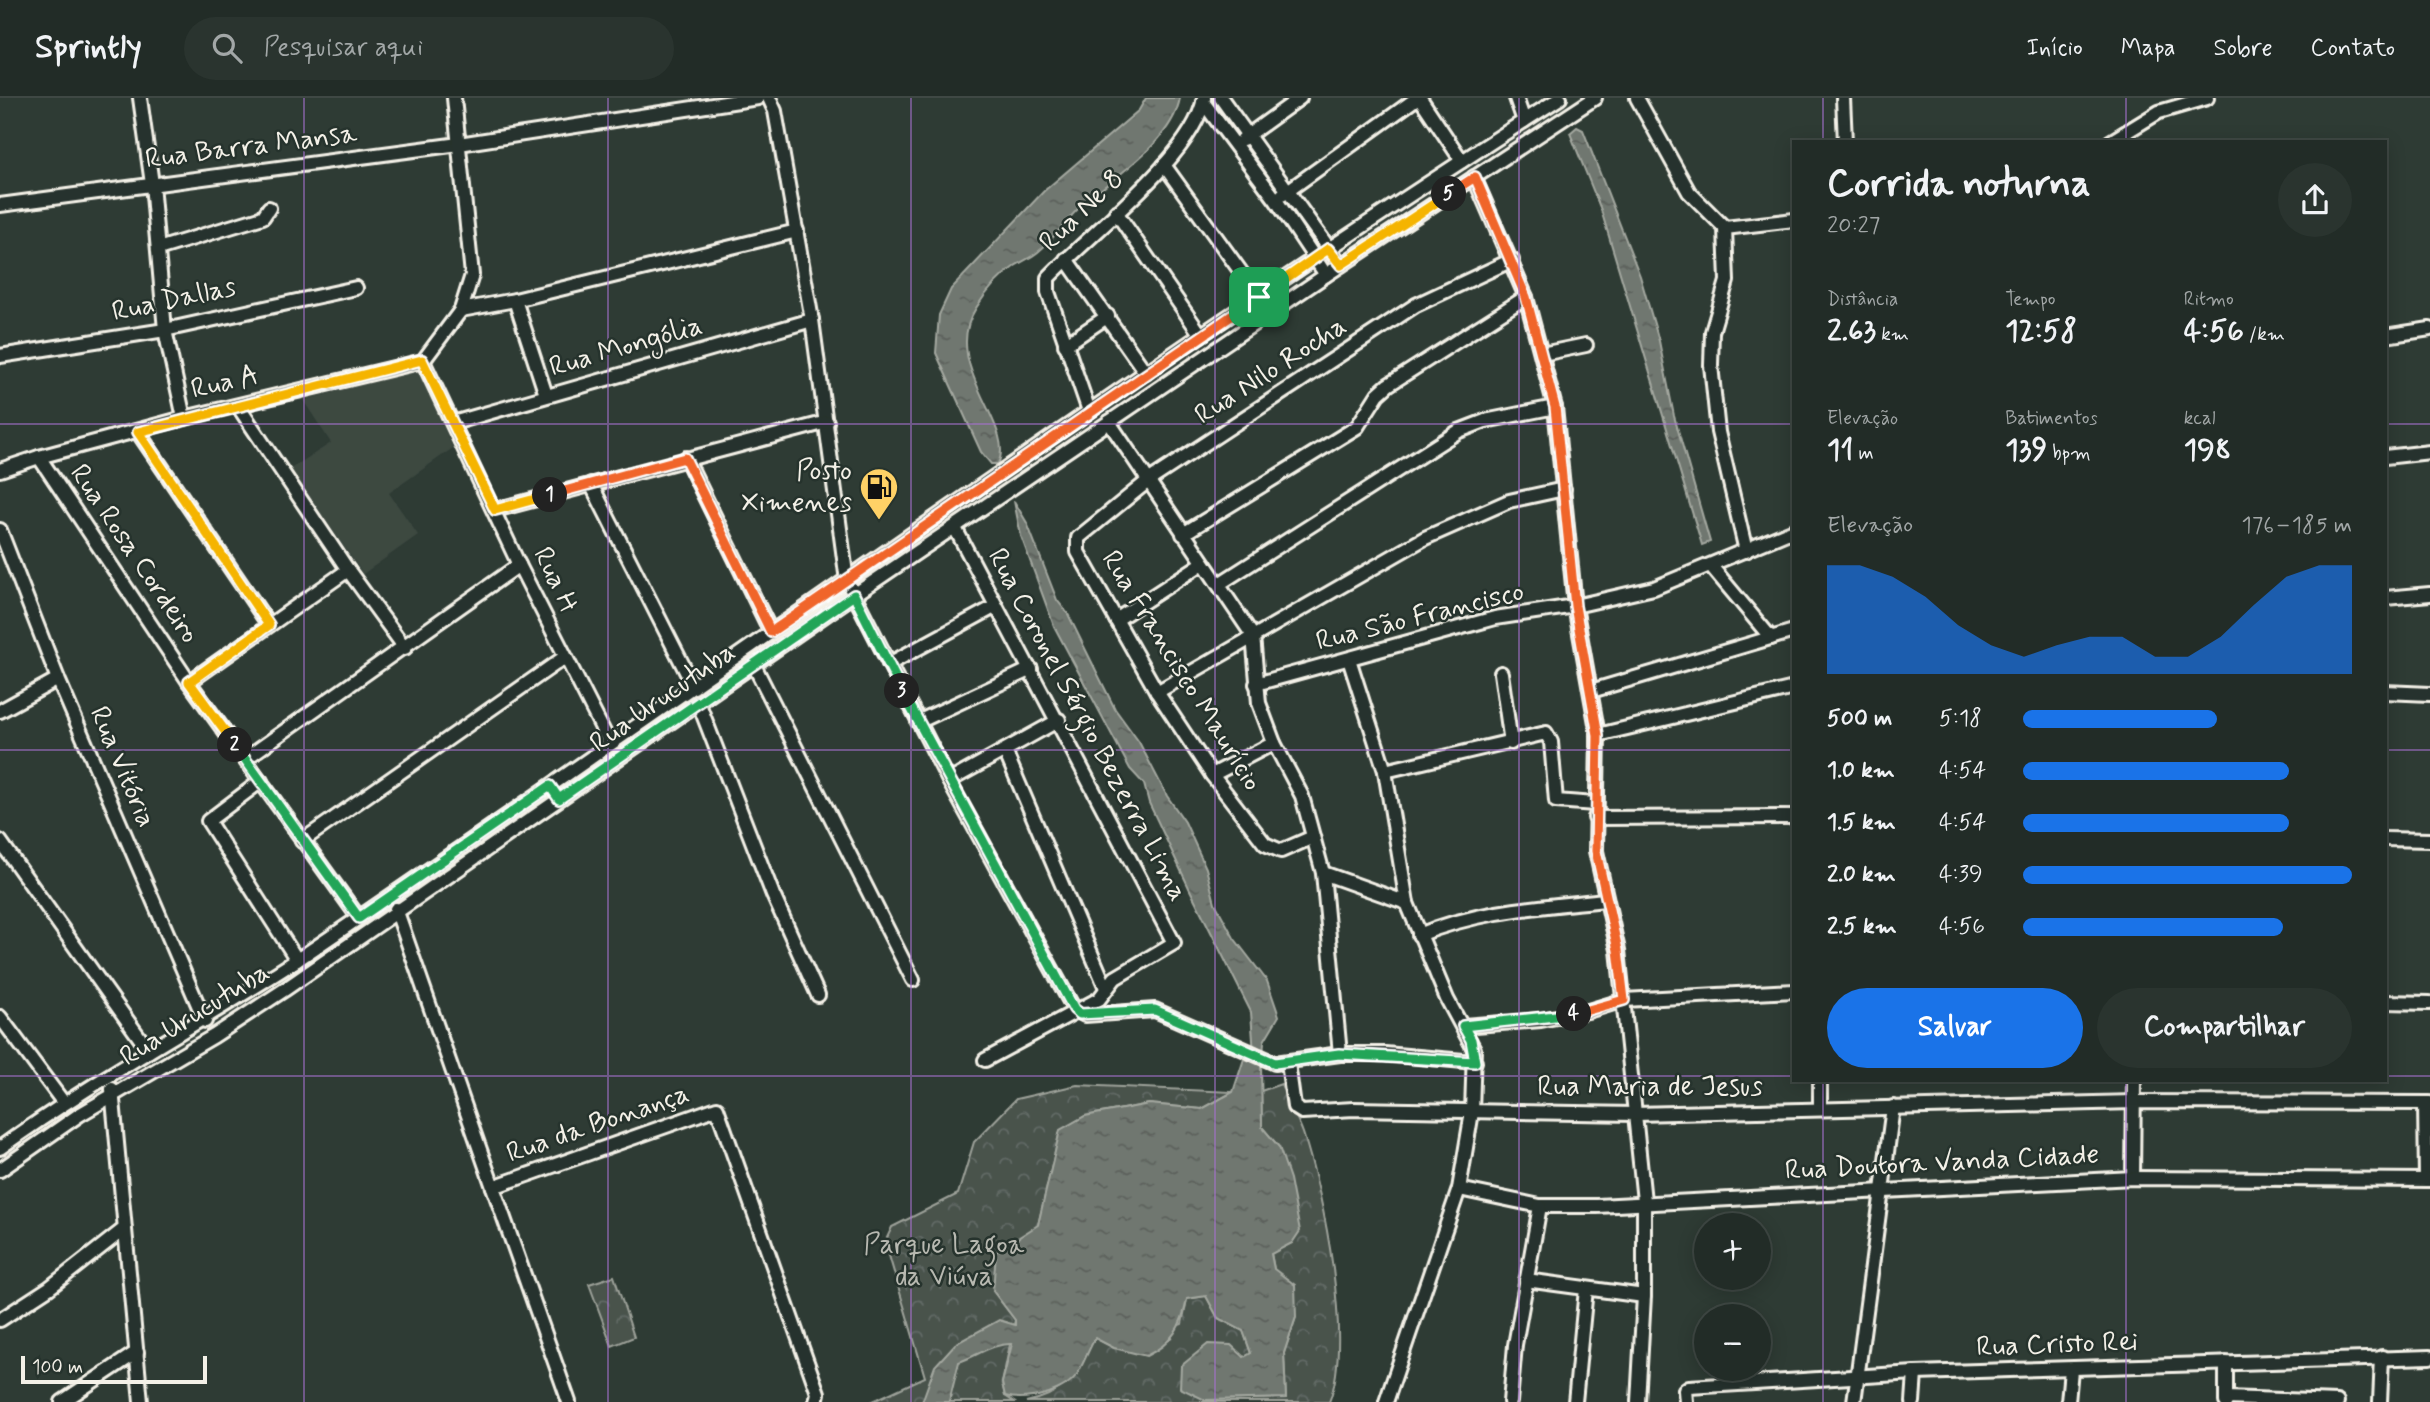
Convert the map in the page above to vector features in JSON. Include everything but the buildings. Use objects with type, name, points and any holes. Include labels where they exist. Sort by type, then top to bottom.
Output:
[{"type":"street","points":[[140,98],[152,184],[165,330],[184,418]]},
{"type":"street","points":[[422,360],[461,310],[472,275],[454,98]]},
{"type":"street","name":"Rua Barra Mansa","points":[[0,205],[459,144],[758,98]]},
{"type":"street","points":[[769,98],[775,111],[812,320],[847,581],[949,781],[1074,1009],[1085,1015],[1155,1010],[1259,1058],[1288,1063],[1339,1054],[1475,1062]]},
{"type":"street","points":[[775,111],[782,98]]},
{"type":"street","points":[[1221,98],[1341,265]]},
{"type":"street","points":[[1236,145],[1300,98]]},
{"type":"street","points":[[1276,200],[1418,98],[1462,161]]},
{"type":"street","points":[[1517,98],[1524,121]]},
{"type":"street","name":"Rua Urucutuba","points":[[0,1148],[63,1102],[205,1021],[297,960],[1089,411],[1328,249],[1560,98]]},
{"type":"street","name":"Rua Urucutuba","points":[[0,1170],[113,1094],[214,1036],[397,914],[854,595],[1326,275],[1595,98]]},
{"type":"street","points":[[1637,98],[1689,192],[1725,228],[1727,281],[1712,332],[1711,365],[1718,432],[1746,551]]},
{"type":"street","points":[[1845,140],[1843,98],[1851,98]]},
{"type":"street","points":[[2157,98],[2159,112]]},
{"type":"street","points":[[2113,140],[2159,112],[2207,98]]},
{"type":"street","points":[[1203,100],[1276,200],[1326,275]]},
{"type":"street","name":"Rua Ne 8","points":[[1089,411],[1065,345],[1047,284],[1048,278],[1164,165],[1189,131],[1203,100]]},
{"type":"street","points":[[1164,165],[1259,297]]},
{"type":"street","points":[[1475,177],[1526,297],[1555,407],[1575,606],[1598,735],[1596,851],[1618,950],[1644,1201],[1644,1296],[1638,1402]]},
{"type":"street","points":[[158,249],[264,217],[270,208]]},
{"type":"street","points":[[1116,212],[1201,335]]},
{"type":"street","points":[[1725,228],[1792,220]]},
{"type":"street","points":[[461,310],[515,300],[797,231]]},
{"type":"street","points":[[1066,259],[1146,373]]},
{"type":"street","name":"Rua Nilo Rocha","points":[[1076,548],[1078,538],[1148,481],[1416,305],[1512,260]]},
{"type":"street","name":"Rua Dallas","points":[[0,356],[165,330],[356,288]]},
{"type":"street","points":[[1183,534],[1357,427],[1378,394],[1388,386],[1526,297]]},
{"type":"street","points":[[515,300],[545,395]]},
{"type":"street","points":[[1065,345],[1108,316]]},
{"type":"street","name":"Rua Mongólia","points":[[453,423],[812,320]]},
{"type":"street","points":[[2387,337],[2430,329]]},
{"type":"street","points":[[1542,354],[1586,345]]},
{"type":"street","name":"Rua A","points":[[0,471],[39,457],[184,418],[422,360]]},
{"type":"street","name":"Rua H","points":[[422,360],[519,565],[610,744]]},
{"type":"street","points":[[238,406],[348,570],[405,648]]},
{"type":"street","points":[[1219,584],[1459,431],[1485,422],[1555,407]]},
{"type":"street","points":[[495,510],[827,422]]},
{"type":"street","points":[[1109,422],[1253,636],[1256,684],[1274,743],[1302,796],[1323,873],[1339,1054]]},
{"type":"street","points":[[138,432],[269,625]]},
{"type":"street","points":[[2387,457],[2430,452]]},
{"type":"street","name":"Rua Rosa Cordeiro","points":[[39,457],[189,682],[359,918]]},
{"type":"street","points":[[685,458],[771,632]]},
{"type":"street","points":[[591,484],[694,687]]},
{"type":"street","points":[[1157,692],[1425,538],[1509,501],[1564,489]]},
{"type":"street","name":"Rua Coronel Sérgio Bezerra Lima","points":[[955,528],[1059,720],[1174,945],[1115,978],[1106,988]]},
{"type":"street","name":"Rua Vitória","points":[[0,530],[58,679],[205,1021]]},
{"type":"street","name":"Rua São Francisco","points":[[1256,684],[1421,636],[1495,618],[1575,606],[1654,589],[1792,531]]},
{"type":"street","name":"Rua Francisco Maurício","points":[[1076,548],[1157,692],[1212,775],[1265,844],[1281,851],[1313,837]]},
{"type":"street","points":[[1116,620],[1203,564]]},
{"type":"street","points":[[246,759],[519,565]]},
{"type":"street","points":[[1711,566],[1770,638]]},
{"type":"street","points":[[189,682],[348,570]]},
{"type":"street","points":[[2387,598],[2430,594]]},
{"type":"street","points":[[889,664],[996,606]]},
{"type":"street","points":[[1591,691],[1792,632]]},
{"type":"street","points":[[302,841],[565,657]]},
{"type":"street","points":[[1349,659],[1385,771],[1406,903],[1447,999],[1471,1040],[1475,1062],[1472,1111],[1459,1189],[1386,1402]]},
{"type":"street","points":[[754,665],[913,980]]},
{"type":"street","points":[[918,722],[1031,669]]},
{"type":"street","points":[[1501,673],[1511,743]]},
{"type":"street","points":[[0,711],[58,679]]},
{"type":"street","points":[[1598,735],[1792,688]]},
{"type":"street","points":[[2387,692],[2430,694]]},
{"type":"street","points":[[699,704],[773,895],[818,995]]},
{"type":"street","points":[[949,781],[1059,720]]},
{"type":"street","points":[[1385,771],[1546,733],[1551,742],[1556,801],[1595,804]]},
{"type":"street","points":[[1212,775],[1274,743]]},
{"type":"street","points":[[985,1060],[1074,1009],[1099,999],[1106,988],[1005,751]]},
{"type":"street","points":[[261,781],[208,821],[297,960]]},
{"type":"street","points":[[550,786],[559,799]]},
{"type":"street","points":[[524,803],[534,817]]},
{"type":"street","points":[[1595,818],[1792,817]]},
{"type":"street","points":[[2387,839],[2430,840]]},
{"type":"street","points":[[0,841],[149,1051]]},
{"type":"street","points":[[1323,873],[1406,903]]},
{"type":"street","name":"Rua da Bonança","points":[[391,896],[493,1187],[717,1108],[818,1393],[816,1402]]},
{"type":"street","points":[[1419,935],[1457,919],[1502,911],[1605,900]]},
{"type":"street","points":[[1463,1026],[1541,1020],[1588,1011],[1624,1000],[1792,991]]},
{"type":"street","points":[[2387,1002],[2430,1003]]},
{"type":"street","points":[[0,1017],[63,1102]]},
{"type":"street","name":"Rua Maria de Jesus","points":[[1288,1063],[1294,1107],[1299,1111],[1635,1114],[2134,1102],[2428,1103]]},
{"type":"street","points":[[111,1074],[141,1402]]},
{"type":"street","points":[[1820,1082],[1820,1109]]},
{"type":"street","points":[[2133,1178],[2134,1082]]},
{"type":"street","points":[[2428,1103],[2428,1180]]},
{"type":"street","points":[[1854,1402],[1893,1107]]},
{"type":"street","name":"Rua Doutora Vanda Cidade","points":[[1459,1189],[1540,1206],[2133,1178],[2428,1180]]},
{"type":"street","points":[[493,1187],[569,1402]]},
{"type":"street","points":[[1510,1402],[1525,1280],[1540,1206]]},
{"type":"street","points":[[0,1320],[49,1288],[124,1229]]},
{"type":"street","points":[[1525,1280],[1644,1296]]},
{"type":"street","points":[[1575,1402],[1586,1289]]},
{"type":"street","points":[[62,1402],[136,1352]]},
{"type":"street","points":[[2380,1402],[2382,1357]]},
{"type":"street","name":"Rua Cristo Rei","points":[[1686,1395],[1914,1373],[2430,1357]]},
{"type":"street","points":[[2226,1363],[2226,1400],[2337,1402]]},
{"type":"street","points":[[2068,1402],[2071,1369]]},
{"type":"street","points":[[1913,1402],[1914,1373]]},
{"type":"shaded area","points":[[418,370],[453,448],[389,493],[418,535],[363,574],[290,469],[331,443],[303,400]]},
{"type":"green space","name":"Parque Lagoa da Viúva","points":[[1281,1084],[1303,1133],[1311,1160],[1333,1268],[1338,1343],[1336,1376],[1329,1402],[1026,1402],[1061,1387],[1076,1371],[1095,1338],[1114,1348],[1182,1324],[1187,1299],[1206,1296],[1218,1318],[1243,1330],[1251,1354],[1244,1357],[1205,1400],[1286,1398],[1284,1353],[1296,1317],[1274,1269],[1271,1253],[1292,1243],[1279,1147],[1262,1127],[1261,1091]]},
{"type":"green space","name":"Parque Lagoa da Viúva","points":[[1077,1085],[1233,1092],[1202,1109],[1149,1104],[1085,1116],[1060,1131],[1038,1225],[993,1291],[1015,1320],[1002,1383],[1005,1396],[1014,1402],[871,1402],[925,1377],[885,1242],[892,1227],[958,1194],[974,1142],[1016,1099]]},
{"type":"green space","points":[[614,1276],[634,1337],[612,1346],[589,1284]]},
{"type":"water","points":[[1146,98],[1180,98],[1166,130],[1139,158],[1081,206],[1044,247],[998,280],[976,308],[967,329],[967,351],[972,372],[997,431],[1001,448],[998,464],[991,464],[981,452],[936,353],[939,315],[951,289],[1044,191],[1139,110]]},
{"type":"water","points":[[1577,127],[1583,130],[1640,276],[1659,341],[1674,416],[1710,542],[1702,545],[1601,210],[1570,133]]},
{"type":"water","points":[[1014,501],[1027,523],[1057,600],[1068,614],[1115,709],[1139,742],[1167,796],[1185,822],[1206,868],[1215,903],[1234,938],[1267,981],[1279,1016],[1264,1041],[1263,1058],[1254,1054],[1251,1012],[1149,803],[1144,784],[1130,769],[1054,626],[1021,536]]},
{"type":"water","points":[[1244,1059],[1261,1063],[1262,1127],[1279,1147],[1290,1179],[1300,1231],[1292,1243],[1271,1254],[1274,1269],[1295,1285],[1296,1317],[1284,1353],[1286,1398],[1205,1400],[1180,1388],[1181,1366],[1208,1344],[1231,1345],[1244,1357],[1251,1353],[1243,1331],[1218,1318],[1206,1296],[1187,1299],[1179,1326],[1169,1340],[1146,1356],[1114,1348],[1095,1338],[1078,1373],[1055,1391],[1034,1397],[1005,1396],[1002,1383],[1012,1344],[1005,1344],[959,1362],[949,1402],[922,1402],[935,1366],[955,1344],[999,1320],[1015,1325],[1015,1320],[993,1291],[996,1252],[1038,1225],[1060,1130],[1085,1116],[1149,1104],[1202,1109],[1233,1092]]},
{"type":"place","name":"Posto Ximenes","points":[[879,521]]},
{"type":"route","points":[[1475,177],[1512,260],[1541,346],[1555,407],[1575,606],[1598,735],[1596,851],[1618,950],[1624,1000],[1588,1011],[1541,1020],[1463,1026],[1474,1049],[1475,1062],[1439,1061],[1385,1054],[1339,1054],[1275,1063],[1155,1010],[1080,1014],[1074,1009],[949,781],[854,595],[559,799],[550,786],[359,918],[189,682],[269,625],[138,432],[184,418],[422,360],[495,510],[685,458],[771,632],[1089,411],[1259,297],[1328,249],[1341,265],[1475,177]]}]
